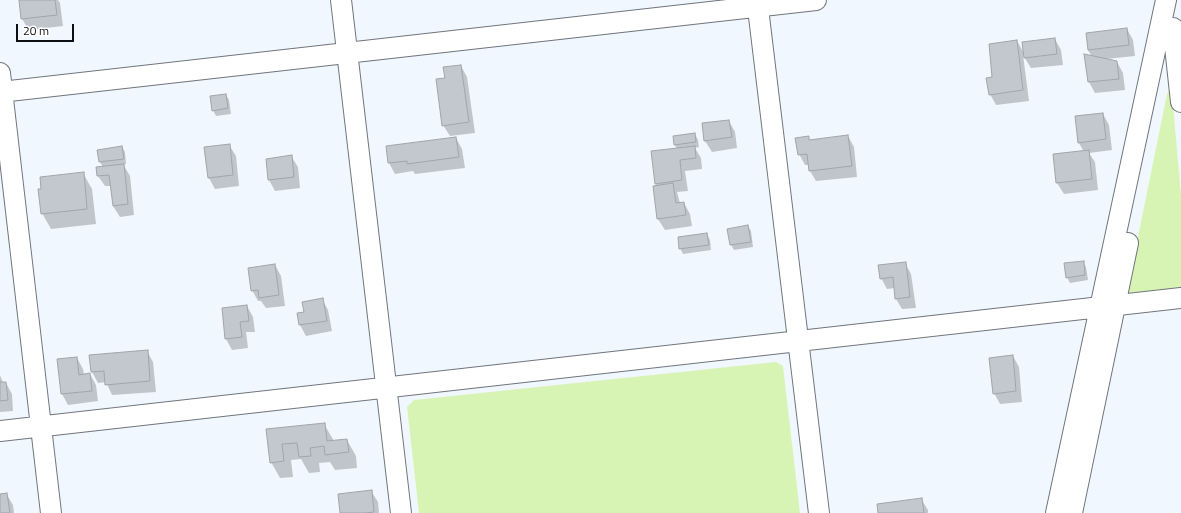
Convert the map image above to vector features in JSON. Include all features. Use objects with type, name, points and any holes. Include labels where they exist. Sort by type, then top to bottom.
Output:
[{"type":"street","points":[[341,0],[401,513]]},
{"type":"street","points":[[51,513],[1,86],[347,53],[758,3],[816,0]]},
{"type":"street","points":[[1072,513],[1108,306],[1166,0]]},
{"type":"street","points":[[1056,513],[1108,306],[1179,0]]},
{"type":"street","points":[[758,3],[819,513]]},
{"type":"street","points":[[1173,28],[1181,102]]},
{"type":"street","points":[[0,431],[1181,298]]},
{"type":"green space","points":[[1170,87],[1172,94],[1181,195],[1181,287],[1129,293],[1127,291],[1167,94]]},
{"type":"green space","points":[[776,362],[783,366],[800,513],[419,513],[407,407],[414,400]]},
{"type":"building","points":[[19,0],[55,0],[57,15],[21,19]]},
{"type":"building","points":[[1127,28],[1129,45],[1088,50],[1086,33]]},
{"type":"building","points":[[1055,38],[1057,54],[1024,58],[1022,42]]},
{"type":"building","points":[[1017,40],[1023,90],[989,95],[986,78],[992,77],[989,44]]},
{"type":"building","points":[[1084,54],[1117,61],[1119,79],[1088,82]]},
{"type":"building","points":[[461,65],[469,122],[442,126],[436,79],[445,78],[443,67]]},
{"type":"building","points":[[226,94],[228,108],[212,111],[210,96]]},
{"type":"building","points":[[1103,113],[1106,139],[1078,143],[1075,116]]},
{"type":"building","points":[[729,120],[732,137],[704,141],[702,123]]},
{"type":"building","points":[[695,133],[696,142],[674,145],[673,136]]},
{"type":"building","points":[[848,135],[852,166],[809,171],[807,154],[798,155],[795,138],[809,136],[809,140]]},
{"type":"building","points":[[456,137],[459,157],[407,164],[407,161],[388,163],[386,146]]},
{"type":"building","points":[[230,144],[233,175],[208,178],[204,147]]},
{"type":"building","points":[[122,146],[124,159],[99,162],[97,150]]},
{"type":"building","points":[[695,146],[696,158],[680,160],[682,180],[655,184],[651,151]]},
{"type":"building","points":[[1089,150],[1092,179],[1056,183],[1053,154]]},
{"type":"building","points":[[292,155],[294,177],[268,180],[266,159]]},
{"type":"building","points":[[124,164],[128,204],[113,206],[109,175],[97,176],[96,167]]},
{"type":"building","points":[[84,172],[87,209],[41,214],[38,189],[41,189],[40,177]]},
{"type":"building","points":[[673,183],[676,203],[684,202],[686,215],[657,219],[653,186]]},
{"type":"building","points":[[748,225],[751,242],[730,245],[727,229]]},
{"type":"building","points":[[707,233],[709,245],[679,249],[678,237]]},
{"type":"building","points":[[1084,261],[1085,275],[1066,278],[1064,263]]},
{"type":"building","points":[[906,262],[910,297],[895,299],[893,277],[880,279],[878,265]]},
{"type":"building","points":[[275,264],[279,295],[259,298],[258,290],[251,291],[248,268]]},
{"type":"building","points":[[323,298],[327,321],[299,325],[297,313],[304,312],[302,302]]},
{"type":"building","points":[[247,305],[249,321],[240,322],[242,337],[225,339],[222,308]]},
{"type":"building","points":[[148,350],[150,381],[105,385],[104,371],[91,372],[89,355]]},
{"type":"building","points":[[1013,355],[1016,391],[993,394],[989,358]]},
{"type":"building","points":[[77,357],[79,375],[90,373],[92,391],[61,394],[57,359]]},
{"type":"building","points":[[0,382],[6,382],[8,400],[0,401]]},
{"type":"building","points":[[325,423],[327,441],[347,439],[349,452],[325,455],[324,446],[310,448],[311,456],[299,457],[297,443],[282,444],[284,461],[270,463],[266,429]]},
{"type":"building","points":[[372,490],[374,512],[340,513],[338,494]]},
{"type":"building","points":[[7,493],[10,513],[0,513],[0,494]]},
{"type":"building","points":[[922,498],[924,513],[878,513],[877,504]]}]
